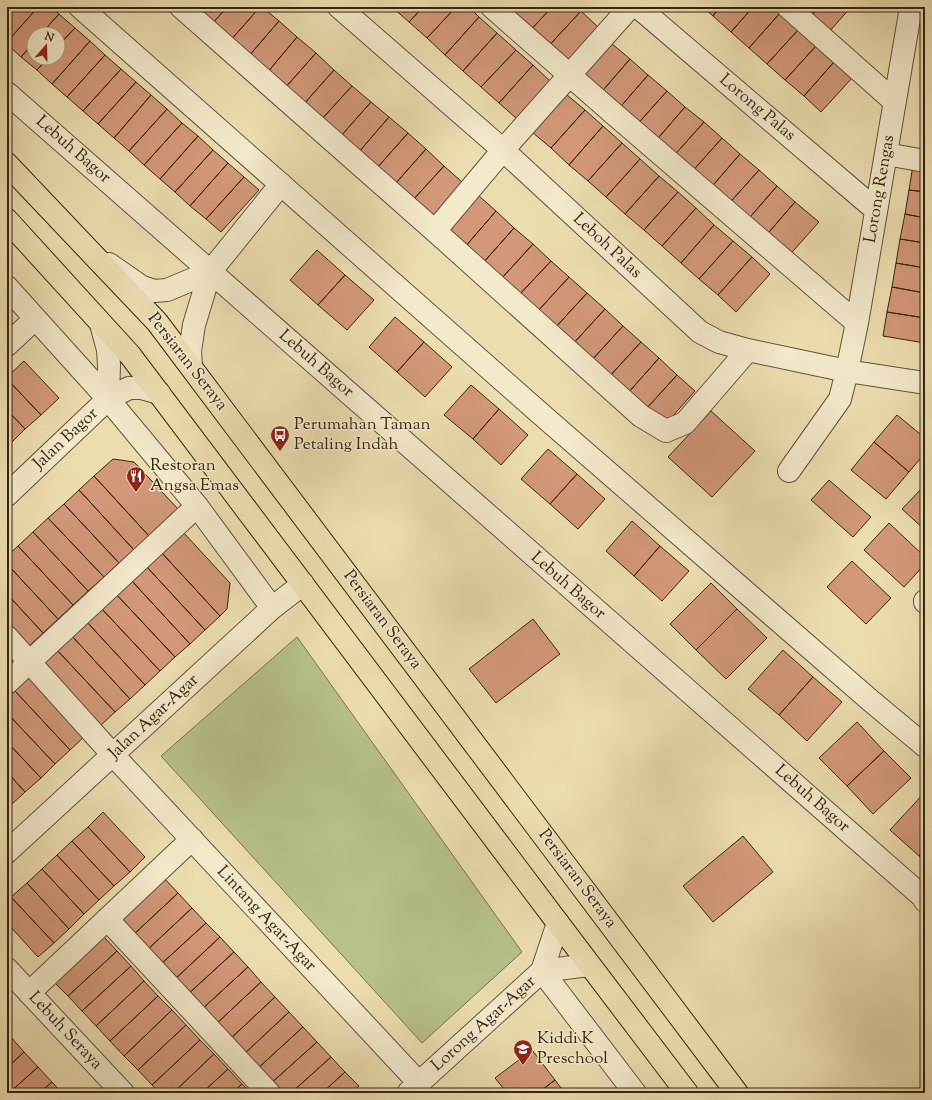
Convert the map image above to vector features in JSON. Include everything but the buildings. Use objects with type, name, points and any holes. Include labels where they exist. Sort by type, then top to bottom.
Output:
[{"type":"main road","name":"Persiaran Seraya","points":[[7,164],[158,322],[737,1093]]},
{"type":"main road","points":[[7,220],[130,355],[688,1093]]},
{"type":"street","points":[[80,7],[542,415],[871,702],[925,746]]},
{"type":"street","points":[[181,7],[435,231],[641,416],[666,431],[685,423],[748,350]]},
{"type":"street","name":"Leboh Palas","points":[[339,7],[503,150],[700,332],[720,342],[748,350],[847,371],[925,383]]},
{"type":"street","points":[[492,7],[857,323]]},
{"type":"street","points":[[435,231],[503,150],[630,7]]},
{"type":"street","name":"Lorong Palas","points":[[638,7],[876,210]]},
{"type":"street","points":[[788,7],[895,102]]},
{"type":"street","name":"Lorong Rengas","points":[[789,471],[840,399],[857,323],[911,7]]},
{"type":"street","name":"Lebuh Bagor","points":[[7,93],[925,900]]},
{"type":"street","points":[[886,154],[925,161]]},
{"type":"street","points":[[191,366],[190,351],[194,325],[210,272],[281,184]]},
{"type":"street","points":[[95,256],[142,287],[154,291],[167,290],[210,272]]},
{"type":"street","points":[[7,287],[108,399],[197,506],[272,608]]},
{"type":"street","points":[[7,345],[35,318]]},
{"type":"street","name":"Jalan Bagor","points":[[101,324],[108,350],[108,399]]},
{"type":"street","name":"Jalan Bagor","points":[[7,495],[108,399],[129,388],[141,388],[159,393]]},
{"type":"street","points":[[7,683],[197,506]]},
{"type":"street","name":"Jalan Agar-Agar","points":[[7,852],[272,608],[303,584]]},
{"type":"street","name":"Lintang Agar-Agar","points":[[7,637],[192,839],[414,1088]]},
{"type":"street","points":[[29,993],[192,839]]},
{"type":"street","points":[[107,919],[269,1093]]},
{"type":"street","points":[[542,971],[558,923]]},
{"type":"street","points":[[542,971],[590,965]]},
{"type":"street","name":"Lebuh Seraya","points":[[7,969],[122,1093]]},
{"type":"street","points":[[542,971],[635,1093]]},
{"type":"street","name":"Lorong Agar-Agar","points":[[414,1088],[542,971]]},
{"type":"green space","points":[[297,637],[522,952],[422,1043],[161,756]]},
{"type":"place","name":"Perumahan Taman Petaling Indah","points":[[280,452]]},
{"type":"place","name":"Restoran Angsa Emas","points":[[136,493]]},
{"type":"place","name":"Kiddi K Preschool","points":[[523,1066]]}]
